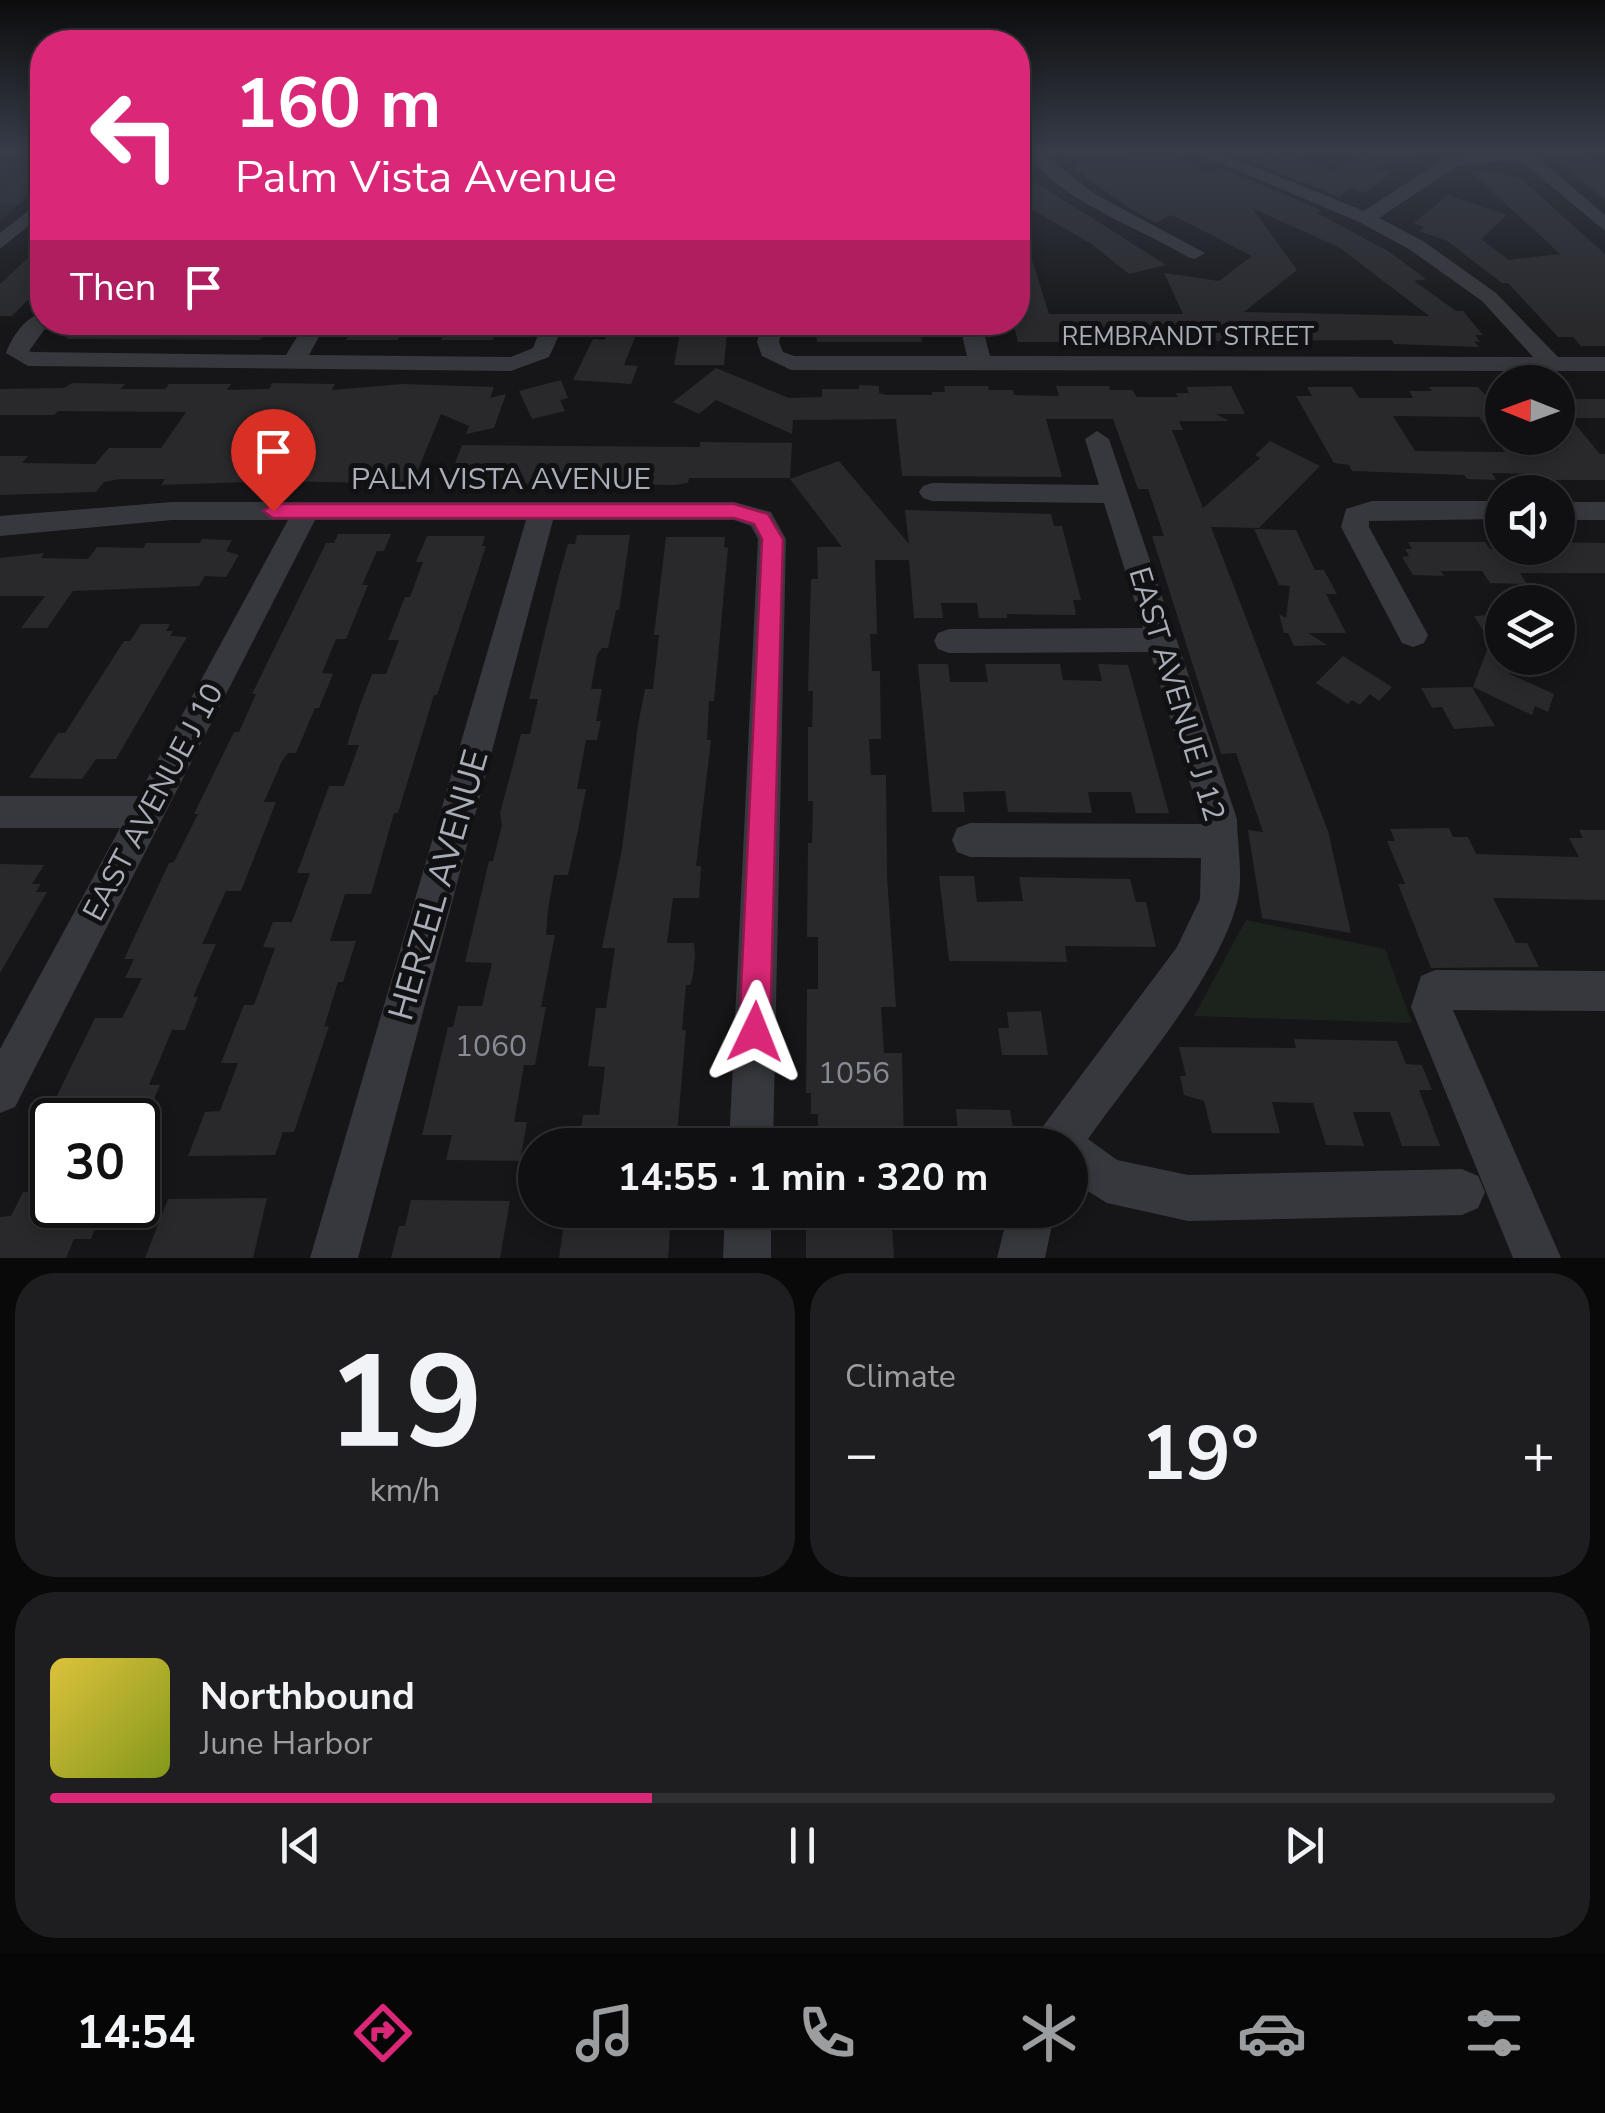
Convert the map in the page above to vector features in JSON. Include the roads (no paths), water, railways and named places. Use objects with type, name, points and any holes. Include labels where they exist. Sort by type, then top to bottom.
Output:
[{"type":"street","points":[[1114,210],[1196,253]]},
{"type":"street","points":[[1345,210],[1460,273],[1489,297],[1552,364]]},
{"type":"street","points":[[1366,218],[1378,210]]},
{"type":"street","points":[[0,243],[30,217]]},
{"type":"street","points":[[30,332],[18,353],[28,359],[511,364],[533,359],[546,350],[550,335]]},
{"type":"street","points":[[294,361],[309,335]]},
{"type":"street","name":"REMBRANDT STREET","points":[[770,335],[772,356],[790,363],[1605,364]]},
{"type":"street","points":[[973,335],[980,363]]},
{"type":"street","name":"EAST AVENUE J 12","points":[[1070,1128],[1191,961],[1219,901],[1220,818],[1096,439]]},
{"type":"street","points":[[932,492],[1113,494]]},
{"type":"street","points":[[1413,634],[1354,527],[1356,516],[1372,510],[1485,510]]},
{"type":"street","points":[[1575,510],[1605,510]]},
{"type":"street","name":"PALM VISTA AVENUE","points":[[0,526],[172,511],[734,511],[761,519],[772,539],[752,1128]]},
{"type":"street","name":"EAST AVENUE J 10","points":[[0,1092],[306,511]]},
{"type":"street","name":"HERZEL AVENUE","points":[[334,1258],[542,513]]},
{"type":"street","points":[[949,641],[1163,640]]},
{"type":"street","points":[[0,812],[148,812]]},
{"type":"street","points":[[970,840],[1221,842]]},
{"type":"street","points":[[1537,1258],[1431,1007],[1435,990],[1605,991]]},
{"type":"street","points":[[1088,1166],[1107,1180],[1188,1198],[1462,1192]]},
{"type":"street","points":[[746,1258],[747,1228]]},
{"type":"street","points":[[1021,1258],[1025,1228]]}]
